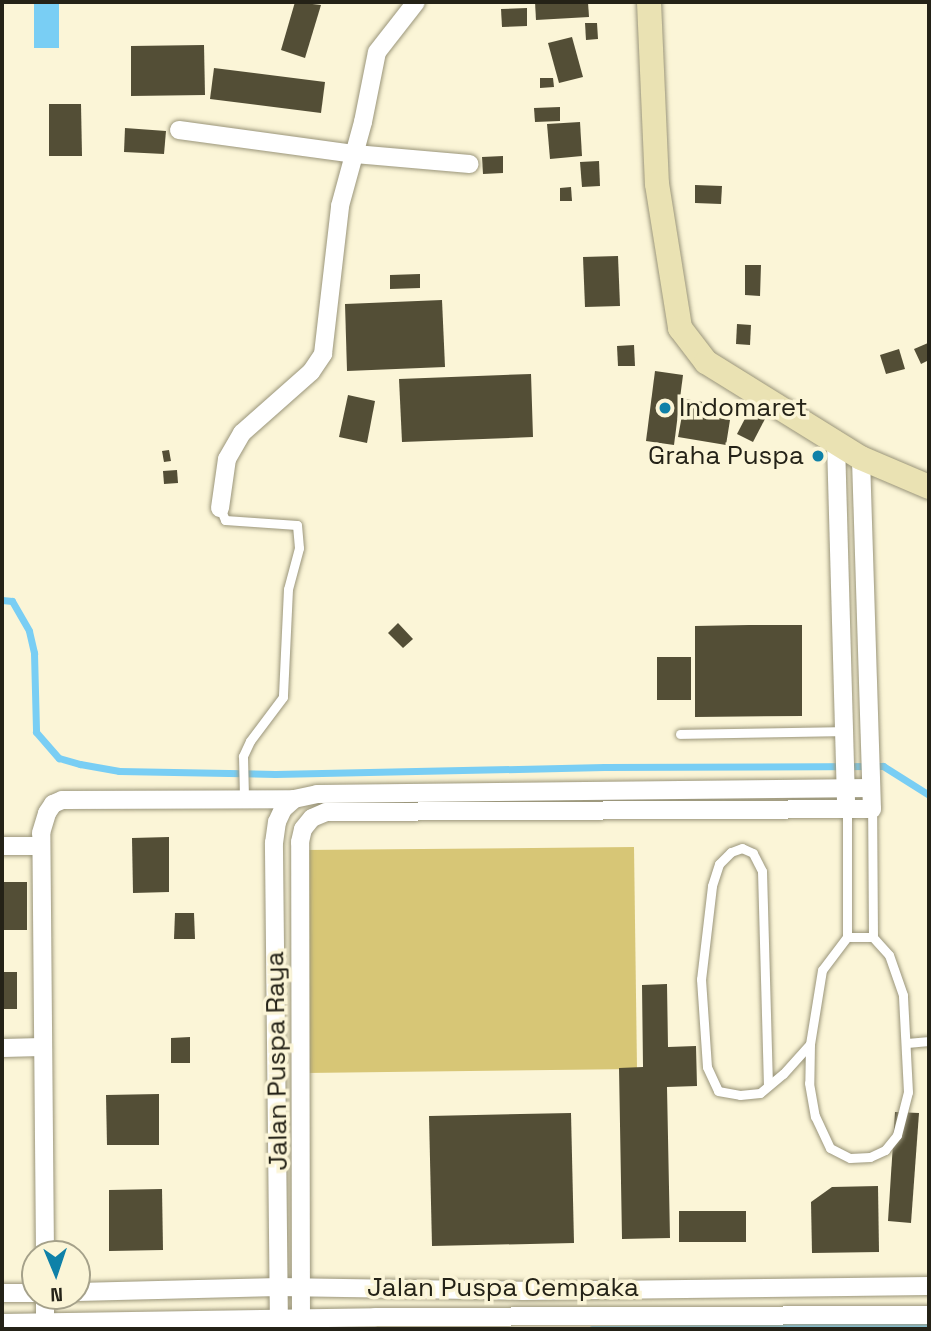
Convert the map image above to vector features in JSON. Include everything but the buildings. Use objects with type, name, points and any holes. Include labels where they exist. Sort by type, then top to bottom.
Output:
[{"type":"main road","points":[[649,2],[657,184],[680,328],[706,362],[861,458],[929,487]]},
{"type":"street","points":[[220,509],[227,459],[242,433],[311,372],[323,354],[340,206],[355,154],[377,52],[416,2]]},
{"type":"street","points":[[179,130],[355,154],[470,164]]},
{"type":"street","points":[[836,443],[847,808],[872,809],[861,458]]},
{"type":"street","points":[[45,1240],[41,833],[47,813],[62,800],[244,797],[294,799],[317,794],[871,788]]},
{"type":"street","name":"Jalan Puspa Raya","points":[[279,1324],[274,843],[277,822],[283,809],[294,799]]},
{"type":"street","name":"Jalan Puspa Raya","points":[[301,1324],[300,842],[303,829],[312,818],[326,812],[847,808]]},
{"type":"street","points":[[274,843],[300,842]]},
{"type":"street","points":[[2,846],[41,846]]},
{"type":"street","points":[[2,1048],[43,1047]]},
{"type":"street","name":"Jalan Puspa Cempaka","points":[[91,1292],[279,1287],[522,1291],[929,1286]]},
{"type":"street","points":[[521,1323],[522,1291]]},
{"type":"street","points":[[2,1293],[21,1293]]},
{"type":"street","name":"Jalan Puspa Cempaka","points":[[2,1324],[521,1323],[929,1315]]},
{"type":"lane","points":[[220,509],[226,520],[297,525],[299,548],[288,589],[283,697],[250,741],[243,756],[244,797]]},
{"type":"lane","points":[[680,734],[845,731]]},
{"type":"lane","points":[[847,808],[847,937],[822,970],[810,1044],[809,1083],[815,1116],[830,1148],[850,1158],[878,1155],[897,1135],[908,1092],[907,1043],[901,986],[889,955],[873,937],[872,809]]},
{"type":"lane","points":[[768,1086],[762,871],[759,860],[742,848],[731,852],[719,864],[712,886],[701,979],[707,1067],[718,1091],[740,1095],[760,1093],[768,1086],[810,1044]]},
{"type":"lane","points":[[847,937],[873,937]]},
{"type":"lane","points":[[907,1043],[929,1041]]},
{"type":"shaded area","points":[[634,847],[637,1069],[306,1073],[304,850]]},
{"type":"water","points":[[34,2],[59,2],[59,48],[34,48]]},
{"type":"waterway","points":[[2,600],[12,601],[29,631],[34,653],[36,732],[59,758],[80,764],[119,771],[275,774],[604,767],[883,766],[929,795]]},
{"type":"waterway","points":[[592,1329],[929,1326]]},
{"type":"place","name":"Indomaret","points":[[665,408]]},
{"type":"place","name":"Graha Puspa","points":[[818,456]]}]
